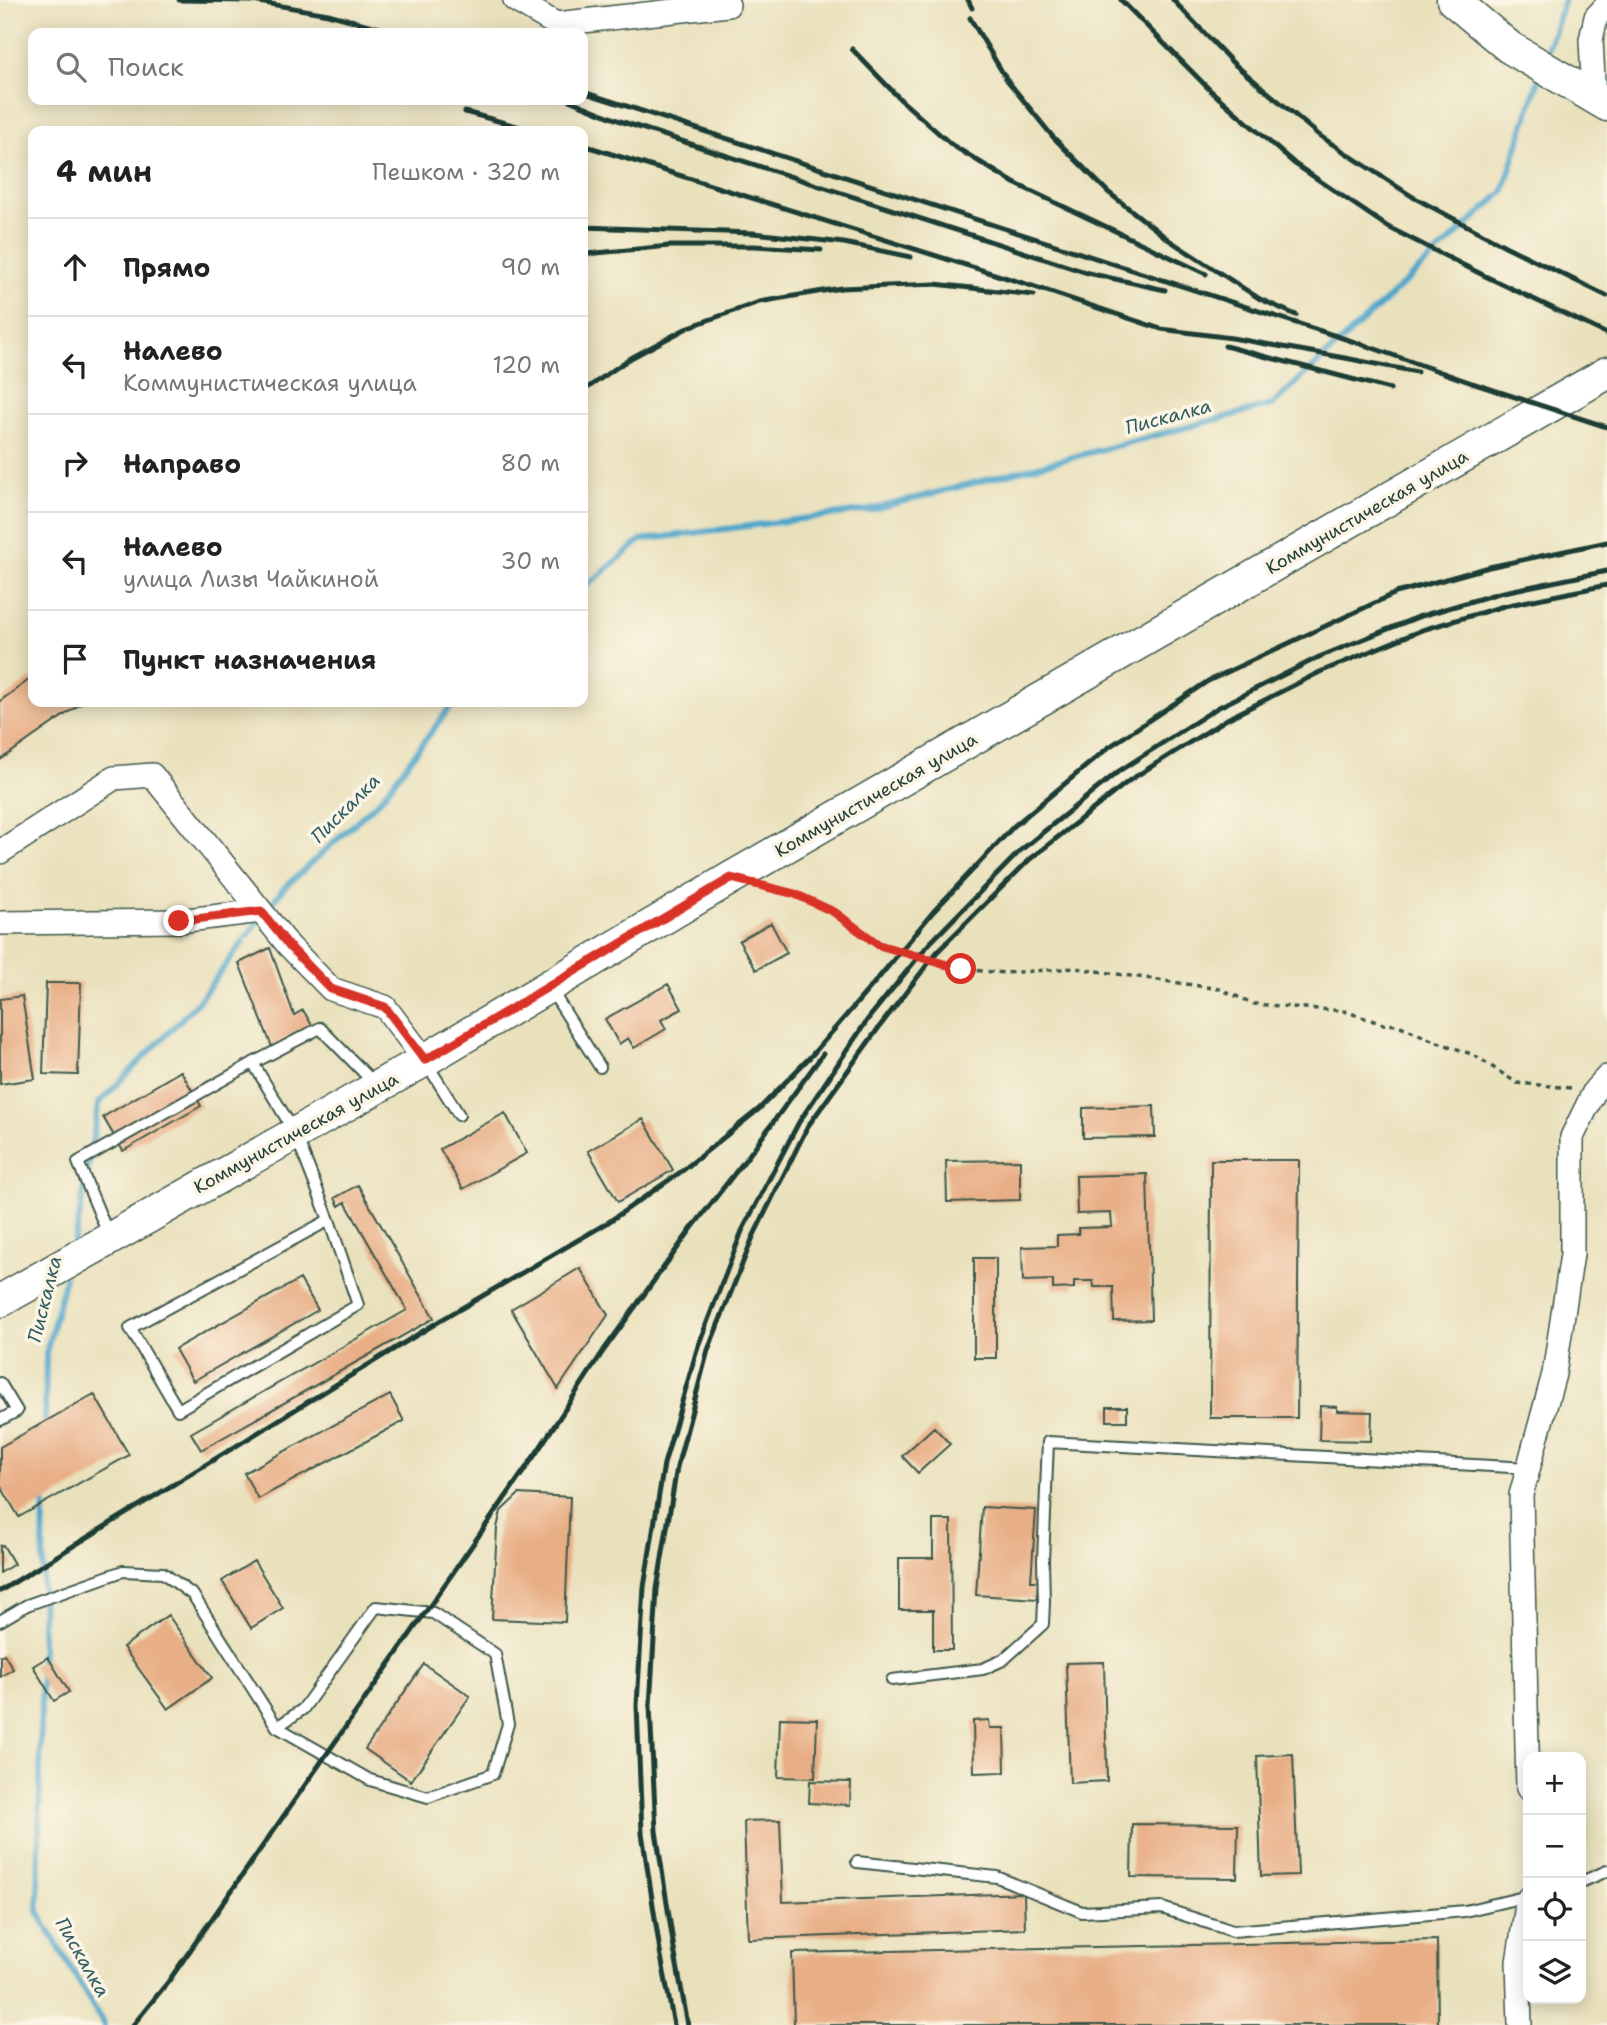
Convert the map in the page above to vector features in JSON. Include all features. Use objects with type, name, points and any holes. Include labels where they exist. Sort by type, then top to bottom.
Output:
[{"type":"main road","points":[[1452,0],[1509,47],[1601,102]]},
{"type":"main road","name":"Коммунистическая улица","points":[[0,1301],[425,1060],[731,878],[1607,373]]},
{"type":"street","points":[[515,0],[556,24],[728,5]]},
{"type":"street","points":[[1601,102],[1591,40],[1597,17],[1607,5]]},
{"type":"street","points":[[0,852],[114,778],[152,775],[289,946],[331,989],[385,1007],[425,1060]]},
{"type":"street","points":[[0,923],[179,921],[261,911]]},
{"type":"street","points":[[1527,1752],[1521,1495],[1554,1374],[1572,1254],[1572,1136],[1601,1083]]},
{"type":"street","points":[[1520,2025],[1518,1962],[1523,1930]]},
{"type":"lane","points":[[549,987],[600,1067]]},
{"type":"lane","points":[[110,1239],[78,1162],[320,1028],[378,1087]]},
{"type":"lane","points":[[425,1060],[459,1115]]},
{"type":"lane","points":[[253,1063],[295,1133],[329,1220],[358,1305],[177,1410],[130,1328],[329,1220]]},
{"type":"lane","points":[[0,1383],[17,1411],[0,1420]]},
{"type":"lane","points":[[892,1680],[983,1670],[1003,1660],[1042,1624],[1048,1442],[1529,1468]]},
{"type":"lane","points":[[0,1621],[27,1605],[123,1572],[163,1573],[193,1595],[277,1727],[370,1780],[428,1797],[493,1774],[508,1724],[495,1654],[433,1613],[376,1607],[303,1709],[277,1727]]},
{"type":"lane","points":[[857,1862],[997,1877],[1082,1912],[1162,1908],[1233,1931],[1465,1911],[1523,1899]]},
{"type":"lane","points":[[1586,1880],[1607,1871]]},
{"type":"path","points":[[731,878],[795,894],[834,912],[879,945],[961,969],[1004,973],[1076,968],[1220,989],[1254,1004],[1344,1011],[1383,1024],[1398,1025],[1474,1055],[1517,1083],[1601,1083]]},
{"type":"building","points":[[28,681],[28,707],[76,707],[0,760],[0,701]]},
{"type":"building","points":[[771,923],[787,953],[756,970],[739,941]]},
{"type":"building","points":[[270,948],[294,1015],[303,1010],[313,1027],[272,1047],[239,963]]},
{"type":"building","points":[[46,983],[81,983],[78,1075],[43,1074]]},
{"type":"building","points":[[668,984],[682,1009],[661,1020],[666,1029],[634,1048],[628,1038],[619,1044],[605,1019]]},
{"type":"building","points":[[22,996],[35,1079],[0,1084],[0,999]]},
{"type":"building","points":[[181,1071],[201,1106],[123,1151],[103,1117]]},
{"type":"building","points":[[1154,1106],[1155,1137],[1083,1138],[1083,1108]]},
{"type":"building","points":[[505,1113],[527,1153],[463,1189],[440,1149]]},
{"type":"building","points":[[643,1119],[673,1170],[618,1202],[588,1151]]},
{"type":"building","points":[[1020,1160],[1020,1200],[947,1202],[946,1161]]},
{"type":"building","points":[[1211,1160],[1299,1160],[1297,1418],[1210,1418]]},
{"type":"building","points":[[1147,1174],[1151,1320],[1114,1321],[1113,1287],[1094,1287],[1093,1281],[1074,1281],[1074,1288],[1053,1289],[1053,1280],[1023,1281],[1022,1247],[1057,1246],[1057,1235],[1079,1234],[1079,1228],[1112,1227],[1111,1213],[1077,1214],[1076,1176]]},
{"type":"building","points":[[358,1185],[434,1318],[201,1450],[191,1433],[407,1310],[345,1202],[339,1206],[335,1198]]},
{"type":"building","points":[[974,1258],[996,1258],[996,1358],[974,1358]]},
{"type":"building","points":[[580,1268],[608,1315],[558,1389],[511,1309]]},
{"type":"building","points":[[300,1279],[318,1310],[193,1381],[175,1349]]},
{"type":"building","points":[[94,1394],[129,1455],[19,1517],[0,1485],[0,1447]]},
{"type":"building","points":[[390,1395],[404,1421],[258,1499],[244,1473]]},
{"type":"building","points":[[1320,1406],[1337,1407],[1337,1411],[1372,1412],[1371,1441],[1319,1440]]},
{"type":"building","points":[[1107,1407],[1127,1407],[1127,1421],[1107,1421]]},
{"type":"building","points":[[934,1427],[950,1444],[918,1473],[902,1456]]},
{"type":"building","points":[[519,1494],[570,1497],[565,1622],[492,1619],[497,1528],[501,1511]]},
{"type":"building","points":[[982,1507],[1036,1510],[1031,1581],[1038,1581],[1037,1599],[976,1595]]},
{"type":"building","points":[[933,1520],[951,1520],[952,1650],[933,1650],[933,1610],[899,1610],[899,1558],[933,1558]]},
{"type":"building","points":[[3,1545],[14,1564],[0,1573],[0,1546]]},
{"type":"building","points":[[254,1561],[283,1608],[251,1628],[222,1581]]},
{"type":"building","points":[[168,1615],[212,1678],[168,1709],[123,1647]]},
{"type":"building","points":[[4,1654],[13,1669],[0,1677],[0,1656]]},
{"type":"building","points":[[48,1657],[69,1692],[54,1701],[33,1666]]},
{"type":"building","points":[[1104,1662],[1107,1781],[1070,1783],[1066,1663]]},
{"type":"building","points":[[424,1664],[470,1696],[411,1781],[365,1749]]},
{"type":"building","points":[[780,1718],[817,1719],[815,1778],[778,1777]]},
{"type":"building","points":[[989,1720],[990,1728],[1004,1728],[1005,1772],[974,1773],[973,1721]]},
{"type":"building","points":[[1293,1754],[1298,1875],[1261,1876],[1257,1756]]},
{"type":"building","points":[[810,1781],[851,1782],[850,1805],[809,1803]]},
{"type":"building","points":[[780,1820],[783,1902],[1024,1893],[1025,1929],[748,1939],[744,1821]]},
{"type":"building","points":[[1132,1824],[1238,1825],[1237,1878],[1131,1877]]},
{"type":"building","points":[[1437,1940],[1438,2025],[794,2025],[792,1953]]},
{"type":"waterway","name":"Пискалка","points":[[1545,58],[1564,0]]},
{"type":"waterway","name":"Пискалка","points":[[588,585],[641,540],[870,510],[1272,405],[1503,192],[1540,75]]},
{"type":"waterway","name":"Пискалка","points":[[267,910],[283,889],[380,800],[450,707]]},
{"type":"waterway","name":"Пискалка","points":[[73,1247],[99,1103],[198,1002],[260,919]]},
{"type":"waterway","name":"Пискалка","points":[[45,1429],[46,1353],[65,1278]]},
{"type":"waterway","name":"Пискалка","points":[[44,1496],[38,1912],[104,2025]]},
{"type":"railway","points":[[179,0],[253,1],[328,14],[380,28]]},
{"type":"railway","points":[[968,0],[972,8]]},
{"type":"railway","points":[[1121,0],[1211,91],[1295,164],[1388,227],[1607,334]]},
{"type":"railway","points":[[1173,0],[1233,63],[1320,136],[1413,197],[1607,296]]},
{"type":"railway","points":[[970,18],[1007,80],[1053,137],[1108,192],[1169,240],[1260,299],[1296,315]]},
{"type":"railway","points":[[852,49],[901,100],[952,145],[1014,183],[1206,274]]},
{"type":"railway","points":[[588,94],[1367,346],[1607,427]]},
{"type":"railway","points":[[581,105],[620,121],[1088,273],[1165,290]]},
{"type":"railway","points":[[465,112],[517,126]]},
{"type":"railway","points":[[588,147],[1161,329],[1232,338],[1417,372]]},
{"type":"railway","points":[[588,227],[753,233],[844,243],[911,257]]},
{"type":"railway","points":[[588,254],[669,246],[754,246],[821,250]]},
{"type":"railway","points":[[588,388],[629,359],[689,327],[759,302],[841,288],[935,284],[1034,295]]},
{"type":"railway","points":[[1225,346],[1390,389]]},
{"type":"railway","points":[[0,1591],[438,1322],[607,1223],[682,1171],[759,1109],[812,1055],[933,912],[1014,826],[1109,747],[1208,681],[1396,593],[1489,567],[1607,542]]},
{"type":"railway","points":[[674,2025],[642,1833],[637,1705],[644,1587],[664,1464],[698,1346],[742,1231],[799,1122],[868,1019],[928,945],[1021,850],[1119,771],[1217,708],[1319,657],[1418,617],[1499,593],[1607,571]]},
{"type":"railway","points":[[688,2025],[656,1831],[650,1706],[657,1589],[677,1467],[708,1350],[753,1237],[808,1126],[937,952],[1029,860],[1130,780],[1227,719],[1320,672],[1422,630],[1504,606],[1607,585]]},
{"type":"railway","points":[[133,2025],[168,1982],[537,1452],[604,1350],[823,1054]]},
{"type":"route","points":[[179,921],[261,911],[289,946],[331,989],[385,1007],[425,1060],[731,878],[795,894],[834,912],[879,945],[961,969]]}]
